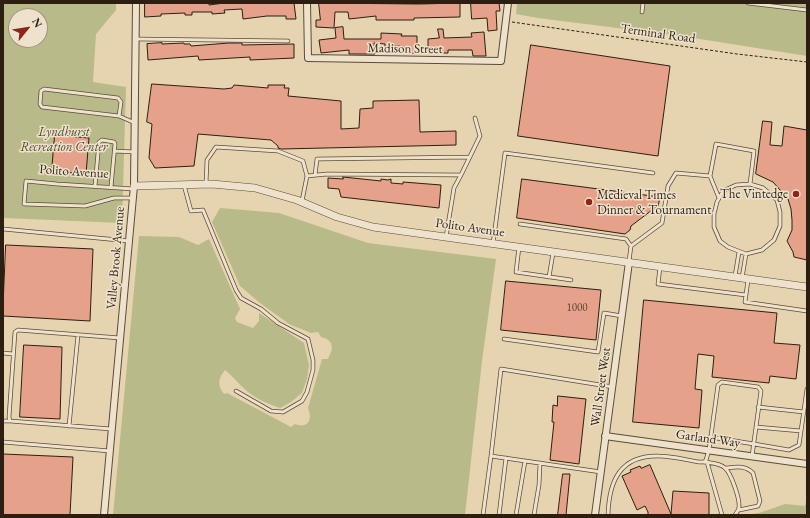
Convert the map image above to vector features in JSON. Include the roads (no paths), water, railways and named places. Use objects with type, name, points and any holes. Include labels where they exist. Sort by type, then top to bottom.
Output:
[{"type":"street","name":"Valley Brook Avenue","points":[[104,515],[134,187],[136,3]]},
{"type":"street","name":"Madison Street","points":[[307,3],[308,58],[501,61],[508,3]]},
{"type":"street","name":"Polito Avenue","points":[[134,187],[206,184],[234,185],[255,188],[277,193],[353,222],[372,227],[807,287]]},
{"type":"street","name":"Wall Street West","points":[[595,515],[629,262]]},
{"type":"street","name":"Garland Way","points":[[605,436],[807,464]]},
{"type":"lane","points":[[642,12],[643,3]]},
{"type":"lane","points":[[748,3],[807,10]]},
{"type":"lane","points":[[136,39],[288,41]]},
{"type":"lane","points":[[119,116],[121,102],[118,98],[44,89],[41,91],[40,104],[42,108],[119,116],[135,123]]},
{"type":"lane","points":[[446,237],[454,188],[480,136],[475,118]]},
{"type":"lane","points":[[95,186],[99,142],[102,140],[115,143],[111,187]]},
{"type":"lane","points":[[719,198],[710,176],[716,144],[754,151],[750,184]]},
{"type":"lane","points":[[206,184],[207,160],[216,147],[278,151],[303,161],[308,176],[302,202]]},
{"type":"lane","points":[[115,151],[134,152]]},
{"type":"lane","points":[[493,244],[506,153],[653,173]]},
{"type":"lane","points":[[315,175],[317,159],[470,157]]},
{"type":"lane","points":[[631,246],[662,223],[668,186],[676,173],[710,176]]},
{"type":"lane","points":[[308,176],[327,174],[461,175]]},
{"type":"lane","name":"Polito Avenue","points":[[133,198],[114,198],[85,206],[24,204],[26,180],[95,186],[134,187]]},
{"type":"lane","points":[[750,184],[763,188],[777,200],[780,212],[780,226],[774,240],[762,250],[746,254],[728,248],[720,241],[714,227],[714,214],[717,202],[723,191],[736,185],[750,184]]},
{"type":"lane","points":[[184,185],[191,211],[203,210],[236,290],[241,298],[261,309],[278,323],[308,339],[314,360],[307,392],[302,401],[283,412],[271,411],[236,391]]},
{"type":"lane","points":[[520,224],[626,239],[631,246],[629,262]]},
{"type":"lane","points":[[3,229],[129,241]]},
{"type":"lane","points":[[519,247],[516,272],[571,280]]},
{"type":"lane","points":[[549,277],[553,252]]},
{"type":"lane","points":[[739,252],[746,302],[807,311]]},
{"type":"lane","points":[[742,278],[746,254]]},
{"type":"lane","points":[[660,267],[658,284],[746,295]]},
{"type":"lane","points":[[504,339],[598,352],[604,313],[622,316]]},
{"type":"lane","points":[[10,421],[15,332],[18,330],[120,338]]},
{"type":"lane","points":[[70,426],[78,335]]},
{"type":"lane","points":[[3,353],[13,354]]},
{"type":"lane","points":[[483,515],[492,456],[501,368],[613,387]]},
{"type":"lane","points":[[722,515],[705,462],[709,450],[718,385],[722,382],[758,387],[761,391],[752,456]]},
{"type":"lane","points":[[710,437],[789,450],[799,444],[807,389]]},
{"type":"lane","points":[[758,407],[804,412]]},
{"type":"lane","points":[[3,421],[112,429]]},
{"type":"lane","points":[[756,427],[801,431]]},
{"type":"lane","points":[[3,442],[110,451]]},
{"type":"lane","points":[[492,456],[601,472]]},
{"type":"lane","points":[[608,515],[615,478],[619,472],[630,462],[642,457],[660,456],[705,462],[721,465],[726,468],[736,490],[740,505],[735,515]]},
{"type":"lane","points":[[499,515],[506,458]]},
{"type":"lane","points":[[516,515],[525,461]]},
{"type":"lane","points":[[534,515],[539,486],[540,463]]},
{"type":"lane","points":[[726,468],[740,466],[749,469],[753,473],[760,501],[758,506],[738,510]]},
{"type":"place","name":"The Vintedge","points":[[796,194]]},
{"type":"place","name":"Medieval Times Dinner & Tournament","points":[[589,202]]},
{"type":"park label","name":"Lyndhurst Recreation Center","points":[[64,140]]}]
